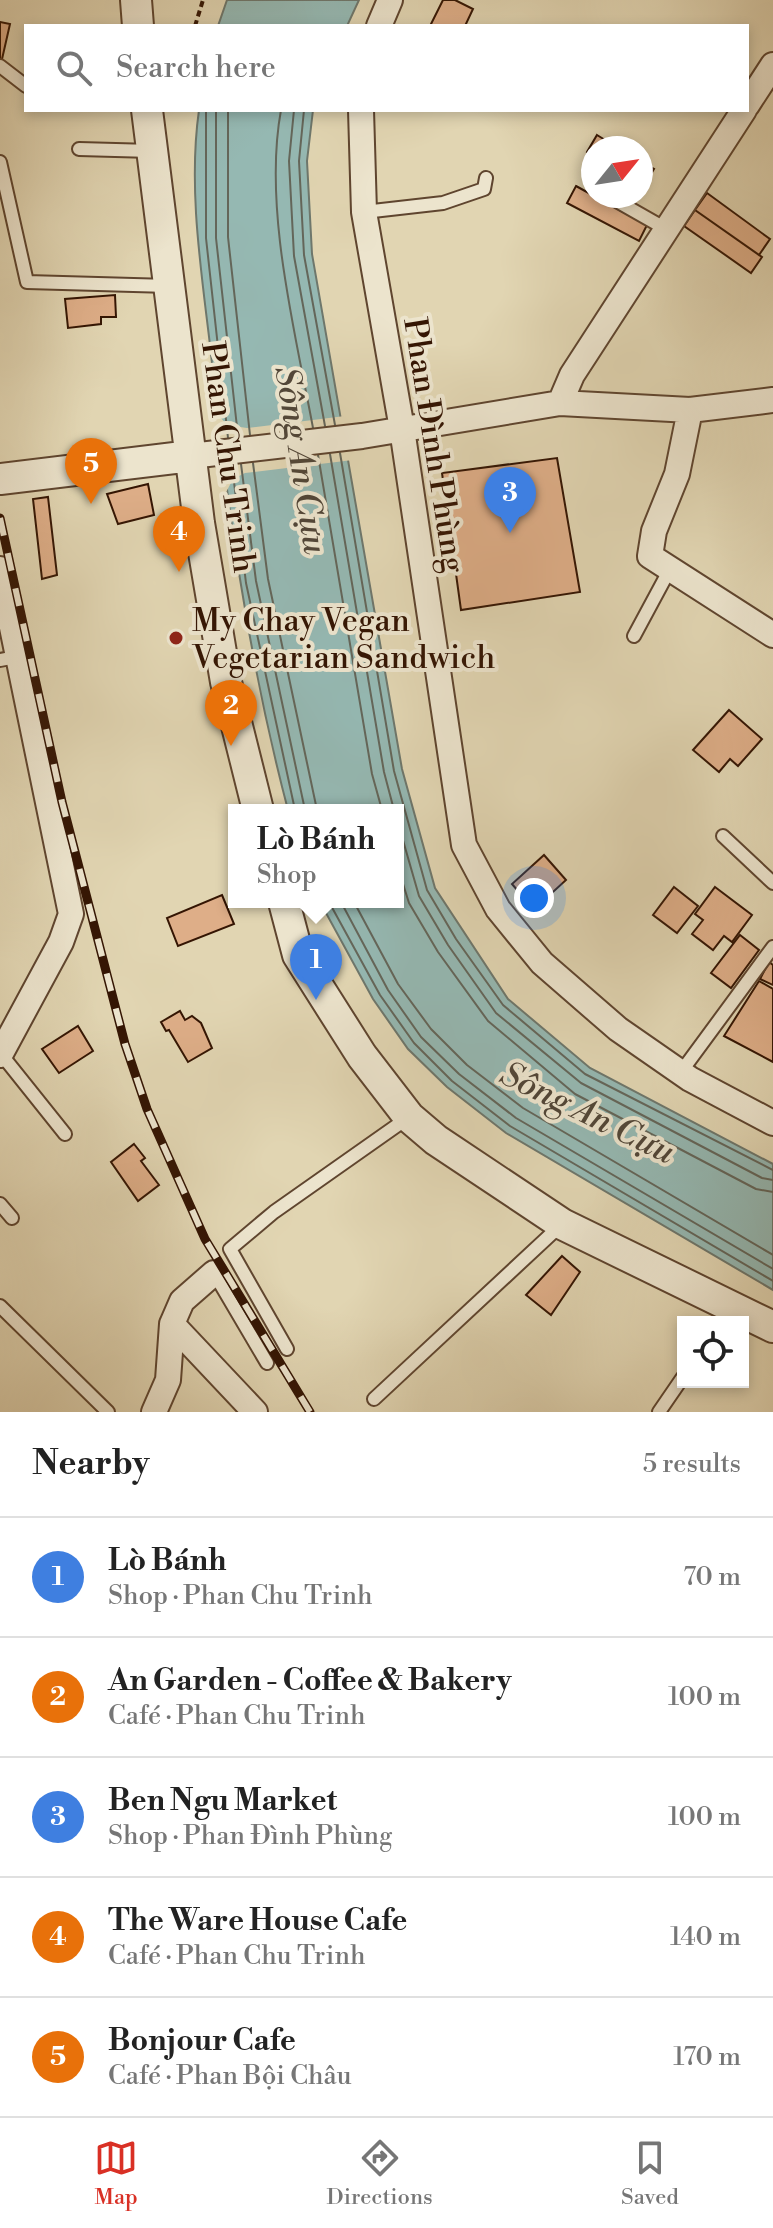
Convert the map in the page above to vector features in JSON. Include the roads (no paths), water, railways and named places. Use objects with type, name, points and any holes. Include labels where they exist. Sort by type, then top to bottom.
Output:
[{"type":"street","points":[[136,0],[138,24]]},
{"type":"street","points":[[380,24],[390,0]]},
{"type":"street","points":[[749,102],[773,65]]},
{"type":"street","name":"Phan Chu Trinh","points":[[147,112],[171,286],[202,455],[226,682],[256,804]]},
{"type":"street","name":"Phan Đình Phùng","points":[[361,112],[364,212],[402,429],[464,845],[498,909],[542,963],[618,1029],[681,1072],[773,1123]]},
{"type":"street","points":[[560,403],[572,375],[742,112]]},
{"type":"street","points":[[0,479],[362,436],[560,403],[690,410],[773,400]]},
{"type":"street","points":[[690,410],[677,474],[654,531],[650,556],[773,635]]},
{"type":"street","points":[[0,569],[8,658],[71,914],[61,942],[0,1054]]},
{"type":"street","points":[[286,908],[298,955],[362,1056],[409,1117],[436,1140],[562,1224],[727,1314],[773,1327]]},
{"type":"street","points":[[154,1412],[168,1380],[172,1324],[182,1301],[214,1273]]},
{"type":"street","points":[[172,1324],[255,1412]]},
{"type":"lane","points":[[0,66],[24,84]]},
{"type":"lane","points":[[79,149],[152,151]]},
{"type":"lane","points":[[0,162],[27,282],[171,286]]},
{"type":"lane","points":[[364,212],[443,203],[484,189],[486,178]]},
{"type":"lane","points":[[629,208],[666,229]]},
{"type":"lane","points":[[634,636],[670,569]]},
{"type":"lane","points":[[723,836],[773,883]]},
{"type":"lane","points":[[681,1072],[773,947]]},
{"type":"lane","points":[[0,1054],[65,1134]]},
{"type":"lane","points":[[287,1349],[230,1249],[274,1212],[409,1117]]},
{"type":"lane","points":[[0,1204],[12,1218]]},
{"type":"lane","points":[[374,1399],[562,1224]]},
{"type":"lane","points":[[214,1273],[267,1363]]},
{"type":"lane","points":[[0,1306],[108,1412]]},
{"type":"lane","points":[[659,1412],[677,1386]]},
{"type":"water","points":[[227,0],[359,0],[348,24],[219,24]]},
{"type":"water","name":"Sông An Cựu","points":[[199,112],[313,112],[307,161],[312,254],[402,769],[435,888],[508,999],[590,1068],[773,1164],[773,1290],[506,1133],[447,1087],[408,1049],[373,999],[323,908],[404,908],[404,804],[287,804],[250,637],[224,463],[197,228]]},
{"type":"railway","points":[[0,518],[62,802],[125,1044],[147,1109],[205,1239],[310,1412]]},
{"type":"place","name":"Bonjour Cafe","points":[[91,504]]},
{"type":"place","name":"Ben Ngu Market","points":[[510,533]]},
{"type":"place","name":"The Ware House Cafe","points":[[179,572]]},
{"type":"place","name":"My Chay Vegan Vegetarian Sandwich","points":[[176,638]]},
{"type":"place","name":"An Garden - Coffee & Bakery","points":[[231,746]]},
{"type":"place","name":"Lò Bánh","points":[[316,1000]]}]
